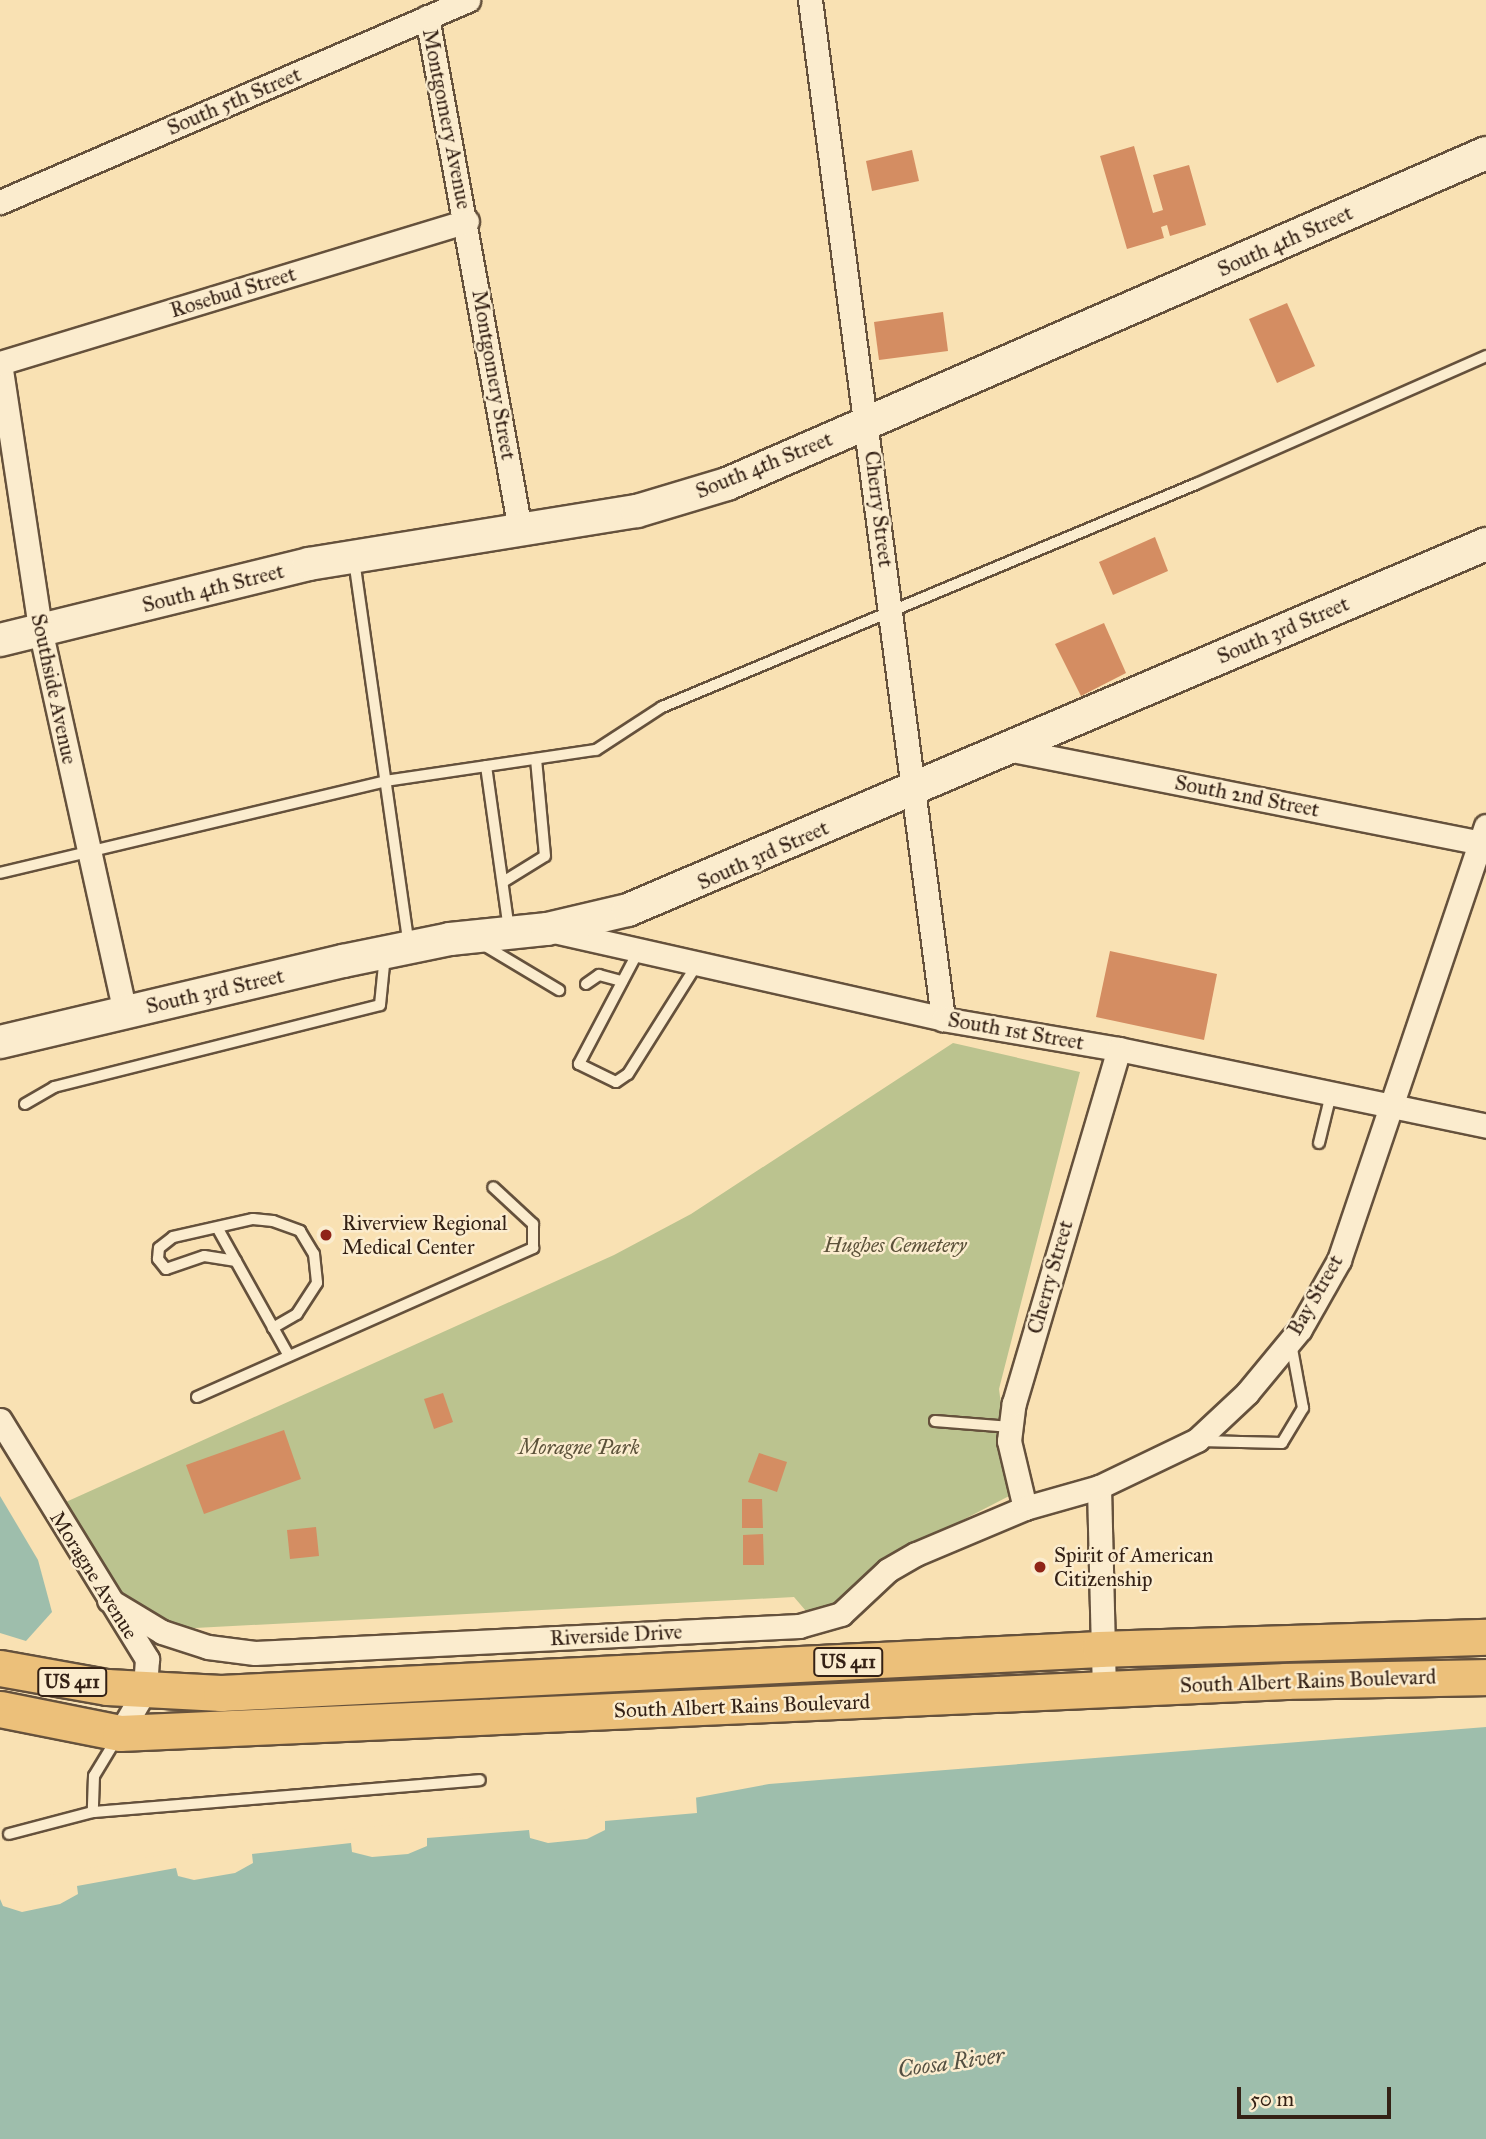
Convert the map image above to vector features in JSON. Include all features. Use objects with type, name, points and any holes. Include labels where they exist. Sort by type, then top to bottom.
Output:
[{"type":"main road","name":"South Albert Rains Boulevard","points":[[0,1668],[145,1690],[220,1693],[1100,1649],[1486,1637]]},
{"type":"main road","name":"South Albert Rains Boulevard","points":[[0,1709],[120,1733],[1486,1676]]},
{"type":"street","name":"South 5th Street","points":[[0,202],[468,0]]},
{"type":"street","name":"Cherry Street","points":[[810,0],[916,788],[943,1019]]},
{"type":"street","name":"Montgomery Avenue","points":[[427,17],[467,221]]},
{"type":"street","name":"South 4th Street","points":[[0,640],[354,557],[637,511],[727,484],[1486,153]]},
{"type":"street","name":"Rosebud Street","points":[[0,363],[467,221]]},
{"type":"street","name":"Montgomery Street","points":[[467,221],[520,529]]},
{"type":"street","name":"Southside Avenue","points":[[0,363],[40,629],[125,1013]]},
{"type":"street","name":"South 3rd Street","points":[[0,1042],[397,950],[470,937],[547,929],[676,893],[1486,544]]},
{"type":"street","name":"South 2nd Street","points":[[1007,749],[1484,838]]},
{"type":"street","name":"Bay Street","points":[[1099,1487],[1197,1440],[1247,1393],[1290,1340],[1339,1260],[1388,1106],[1484,838]]},
{"type":"street","name":"South 1st Street","points":[[547,929],[943,1019],[1119,1049],[1486,1126]]},
{"type":"street","name":"Cherry Street","points":[[1026,1508],[1009,1441],[1014,1403],[1073,1193],[1119,1049]]},
{"type":"street","name":"Moragne Avenue","points":[[0,1420],[147,1659],[145,1690]]},
{"type":"street","name":"Riverside Drive","points":[[109,1600],[162,1632],[208,1647],[255,1653],[800,1626],[841,1614],[888,1570],[916,1554],[1026,1508],[1099,1487]]},
{"type":"street","points":[[1099,1487],[1100,1649],[1104,1690]]},
{"type":"street","points":[[120,1733],[145,1690]]},
{"type":"lane","points":[[0,873],[386,781],[596,750],[662,707],[1486,356]]},
{"type":"lane","points":[[25,1104],[54,1087],[380,1005],[397,950],[386,781],[354,557]]},
{"type":"lane","points":[[503,882],[545,856],[536,759]]},
{"type":"lane","points":[[486,766],[510,933]]},
{"type":"lane","points":[[470,937],[559,989]]},
{"type":"lane","points":[[639,950],[622,981],[600,1012],[579,1064],[615,1082],[628,1074],[698,963]]},
{"type":"lane","points":[[586,984],[599,975],[622,981]]},
{"type":"lane","points":[[1319,1143],[1331,1094]]},
{"type":"lane","points":[[197,1397],[533,1248],[533,1224],[494,1187]]},
{"type":"lane","points":[[236,1261],[204,1256],[166,1269],[158,1259],[159,1248],[173,1237],[253,1219],[273,1220],[300,1231],[314,1254],[317,1283],[296,1314],[273,1328]]},
{"type":"lane","points":[[218,1229],[289,1356]]},
{"type":"lane","points":[[1197,1440],[1282,1443],[1303,1408],[1290,1340]]},
{"type":"lane","points":[[935,1422],[1011,1427]]},
{"type":"lane","points":[[93,1812],[94,1776],[120,1733]]},
{"type":"lane","points":[[9,1834],[93,1812],[480,1780]]},
{"type":"green space","name":"Moragne Park","points":[[953,1043],[1080,1072],[999,1389],[1013,1494],[893,1556],[842,1603],[817,1613],[806,1611],[794,1597],[176,1629],[106,1586],[57,1506],[614,1255],[691,1214]]},
{"type":"water","points":[[0,1496],[38,1560],[52,1612],[26,1641],[0,1633]]},
{"type":"water","name":"Coosa River","points":[[1486,1727],[1486,2139],[0,2139],[0,1888],[262,1839],[694,1798],[769,1784]]},
{"type":"pier","points":[[696,1797],[697,1813],[605,1821],[605,1830],[587,1839],[548,1843],[530,1838],[529,1830],[427,1838],[427,1846],[408,1854],[372,1857],[352,1852],[351,1843],[252,1854],[253,1863],[235,1873],[194,1880],[178,1876],[176,1868],[77,1886],[78,1894],[60,1904],[22,1912],[3,1906],[0,1899],[0,1884],[261,1837]]},
{"type":"building","points":[[1134,146],[1153,213],[1163,210],[1153,175],[1189,165],[1206,225],[1170,236],[1167,225],[1161,227],[1164,238],[1127,249],[1100,156]]},
{"type":"building","points":[[912,150],[919,181],[872,191],[866,161]]},
{"type":"building","points":[[1287,303],[1315,366],[1277,383],[1249,319]]},
{"type":"building","points":[[943,312],[948,351],[879,360],[874,322]]},
{"type":"building","points":[[1155,537],[1168,571],[1113,595],[1099,562]]},
{"type":"building","points":[[1104,623],[1126,673],[1081,696],[1055,644]]},
{"type":"building","points":[[1110,951],[1217,974],[1204,1040],[1096,1017]]},
{"type":"building","points":[[443,1393],[453,1422],[434,1429],[424,1399]]},
{"type":"building","points":[[284,1430],[301,1479],[204,1514],[186,1465]]},
{"type":"building","points":[[759,1453],[787,1462],[777,1492],[748,1482]]},
{"type":"building","points":[[742,1499],[762,1499],[763,1528],[742,1528]]},
{"type":"building","points":[[316,1527],[319,1556],[290,1559],[287,1530]]},
{"type":"building","points":[[763,1534],[764,1565],[743,1565],[743,1535]]},
{"type":"place","name":"Riverview Regional Medical Center","points":[[326,1235]]},
{"type":"place","name":"Spirit of American Citizenship","points":[[1040,1567]]},
{"type":"park label","name":"Hughes Cemetery","points":[[895,1245]]}]
